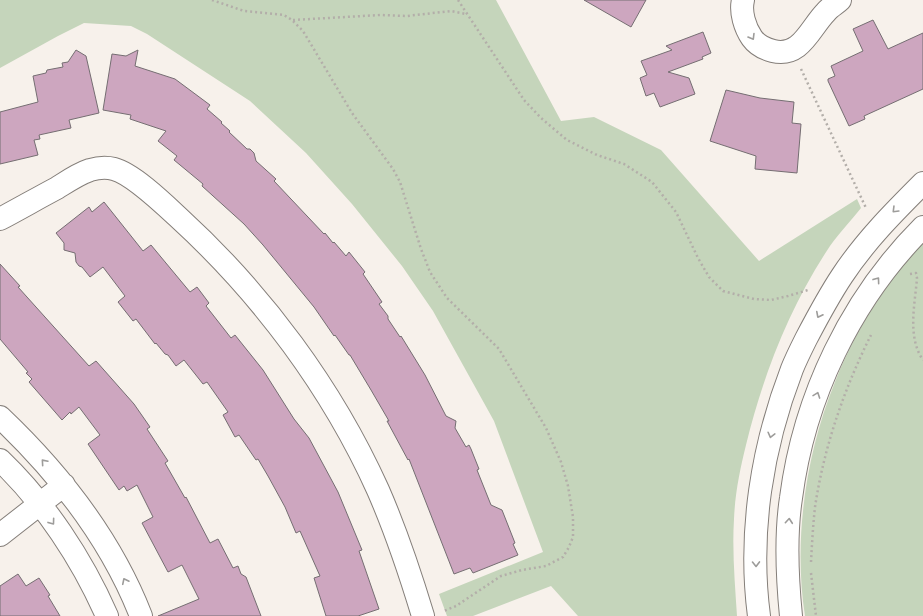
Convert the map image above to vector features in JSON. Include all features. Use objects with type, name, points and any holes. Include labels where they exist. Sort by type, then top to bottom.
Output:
[{"type":"street","points":[[743,0],[743,14],[751,36],[756,43],[769,50],[780,53],[792,51],[801,43],[826,11],[840,0]]},
{"type":"street","points":[[0,219],[82,173],[100,168],[113,169],[125,173],[196,234],[248,289],[277,325],[323,389],[350,435],[378,490],[403,553],[432,614]]},
{"type":"street","points":[[759,616],[756,595],[756,551],[761,481],[772,430],[792,368],[824,305],[843,275],[880,226],[923,182]]},
{"type":"street","points":[[791,616],[787,576],[787,535],[791,498],[800,447],[810,412],[823,378],[852,318],[879,278],[909,240],[923,227]]},
{"type":"street","points":[[0,416],[27,442],[64,485],[91,522],[114,559],[141,616]]},
{"type":"street","points":[[0,460],[13,472],[39,504],[72,550],[107,616]]},
{"type":"street","points":[[0,535],[64,485]]},
{"type":"path","points":[[212,0],[244,11],[284,15],[292,20],[310,40],[352,113],[393,169],[400,182],[421,249],[430,272],[447,298],[500,349],[546,428],[561,462],[568,486],[574,517],[572,537],[569,547],[563,557],[546,566],[522,570],[501,576],[456,606],[432,614]]},
{"type":"path","points":[[458,0],[524,100],[541,118],[567,140],[597,155],[624,164],[652,182],[676,212],[698,258],[709,277],[723,291],[754,300],[771,300],[809,290]]},
{"type":"path","points":[[292,20],[380,15],[407,16],[451,11],[466,14]]},
{"type":"path","points":[[792,51],[866,208]]},
{"type":"path","points":[[907,277],[911,273],[916,272],[918,278],[913,329],[915,345],[923,360]]},
{"type":"path","points":[[816,616],[810,566],[815,507],[823,465],[837,413],[854,369],[873,330]]},
{"type":"green space","points":[[0,0],[496,0],[561,121],[594,117],[661,150],[759,261],[857,199],[861,208],[830,246],[802,293],[790,317],[779,342],[753,419],[740,472],[733,531],[737,616],[578,616],[551,586],[473,616],[447,616],[439,594],[543,552],[494,421],[433,311],[402,266],[352,204],[306,153],[250,101],[147,34],[131,26],[84,23],[0,68]]},
{"type":"green space","points":[[923,242],[923,616],[805,616],[802,587],[802,527],[810,467],[816,438],[825,409],[846,357],[865,321],[879,298],[900,269]]},
{"type":"building","points":[[584,0],[646,0],[631,27]]},
{"type":"building","points":[[873,20],[888,49],[923,33],[923,89],[864,116],[865,119],[849,126],[828,79],[835,76],[831,66],[863,51],[853,29]]},
{"type":"building","points":[[703,32],[711,53],[702,57],[703,59],[668,72],[689,78],[695,94],[660,107],[654,93],[646,96],[640,78],[647,75],[641,61],[672,50],[666,46]]},
{"type":"building","points":[[76,50],[86,56],[99,113],[69,120],[71,128],[39,135],[40,139],[34,140],[38,155],[0,164],[0,112],[38,102],[33,76],[46,73],[47,70],[63,67],[62,63],[68,62]]},
{"type":"building","points":[[138,50],[135,66],[175,79],[210,105],[207,109],[222,122],[221,123],[230,131],[229,132],[247,149],[250,149],[254,153],[256,161],[276,179],[274,181],[346,256],[349,252],[365,272],[363,274],[382,302],[379,304],[425,375],[446,416],[456,421],[455,428],[466,447],[469,445],[491,505],[502,510],[518,555],[473,573],[470,568],[454,574],[409,459],[408,460],[387,421],[389,421],[350,355],[335,335],[334,336],[314,307],[244,224],[202,186],[203,184],[174,160],[177,156],[158,141],[166,131],[130,119],[131,115],[103,110],[112,54],[126,56]]},
{"type":"building","points":[[726,90],[760,98],[794,102],[792,123],[801,124],[797,173],[755,169],[756,156],[710,141]]},
{"type":"building","points":[[104,202],[143,251],[151,245],[190,292],[197,287],[209,303],[206,306],[231,338],[235,335],[263,370],[294,419],[309,438],[338,492],[362,550],[359,551],[379,609],[358,616],[326,616],[314,578],[320,576],[300,531],[296,533],[285,507],[258,459],[256,460],[239,435],[235,437],[223,415],[228,412],[207,382],[203,384],[184,360],[176,366],[168,355],[165,354],[156,343],[155,344],[136,319],[133,321],[118,302],[125,296],[103,267],[90,277],[76,262],[75,253],[64,250],[64,243],[56,233],[89,207],[92,212]]},
{"type":"building","points":[[0,264],[20,286],[18,287],[89,366],[96,361],[134,404],[150,427],[147,429],[168,461],[165,463],[185,498],[186,497],[210,543],[218,539],[233,568],[238,566],[241,574],[246,577],[261,616],[158,616],[199,599],[182,565],[168,572],[142,523],[153,517],[137,485],[127,491],[124,486],[119,490],[88,444],[100,435],[79,407],[71,414],[70,412],[62,420],[29,382],[32,379],[26,373],[28,372],[0,339]]},
{"type":"building","points":[[18,574],[26,586],[39,578],[50,595],[48,596],[60,616],[0,616],[0,586]]}]
